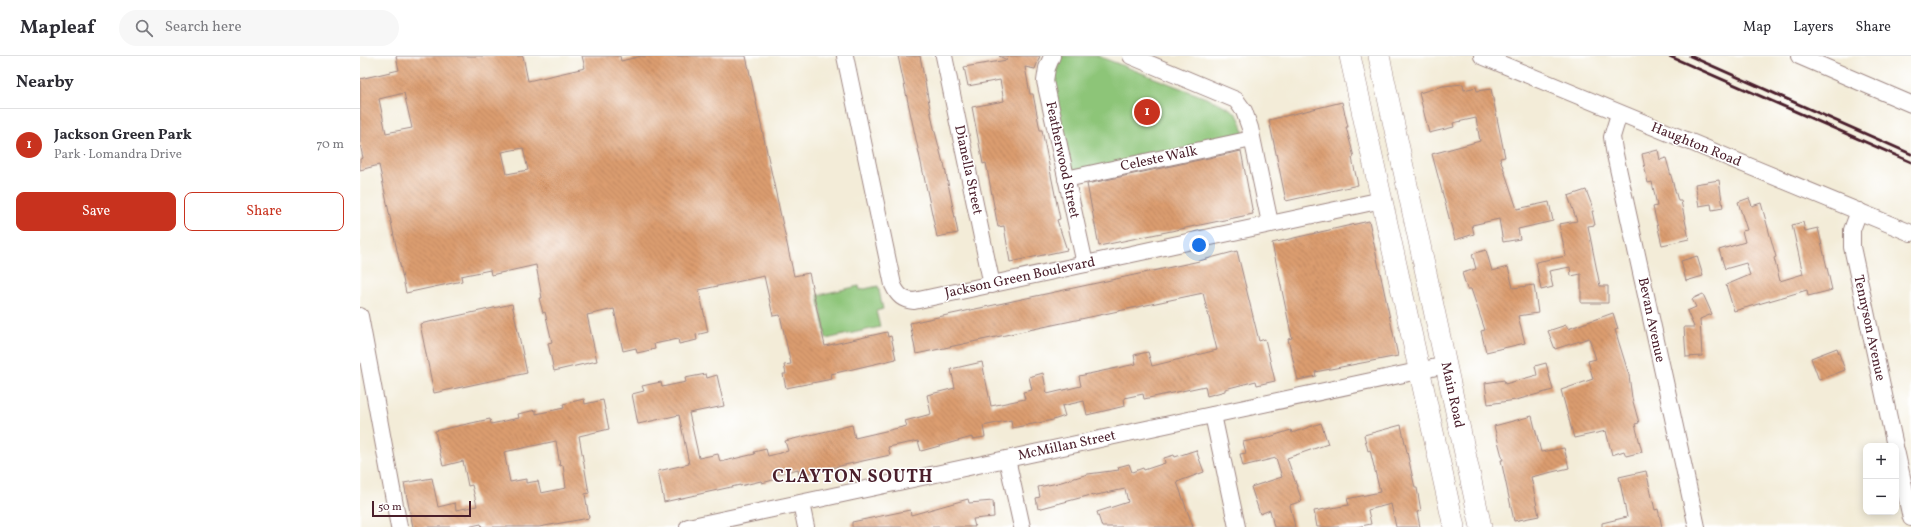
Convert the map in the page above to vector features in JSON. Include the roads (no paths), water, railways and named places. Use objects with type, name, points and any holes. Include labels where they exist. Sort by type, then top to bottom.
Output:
[{"type":"main road","name":"Main Road","points":[[1350,56],[1454,527]]},
{"type":"main road","name":"Main Road","points":[[1379,56],[1481,527]]},
{"type":"main road","points":[[1397,269],[1424,263]]},
{"type":"street","name":"Jackson Green Boulevard","points":[[845,56],[893,285],[897,294],[904,300],[914,301],[992,285],[1270,223],[1382,200]]},
{"type":"street","name":"Dianella Street","points":[[944,56],[992,285]]},
{"type":"street","name":"Featherwood Street","points":[[1052,56],[1047,68],[1045,81],[1085,264]]},
{"type":"street","name":"Haughton Road","points":[[1482,56],[1619,114],[1911,233]]},
{"type":"street","points":[[1799,56],[1911,104]]},
{"type":"street","points":[[1136,57],[1236,100],[1244,112],[1252,139],[1270,223]]},
{"type":"street","name":"Bevan Avenue","points":[[1619,114],[1612,137],[1614,150],[1696,527]]},
{"type":"street","name":"Celeste Walk","points":[[1066,179],[1252,139]]},
{"type":"street","name":"Tennyson Avenue","points":[[1859,211],[1852,230],[1852,247],[1894,443]]},
{"type":"street","points":[[360,316],[399,527]]},
{"type":"street","name":"McMillan Street","points":[[688,527],[1446,365]]},
{"type":"street","points":[[1213,415],[1238,527]]},
{"type":"street","points":[[1007,459],[1022,527]]},
{"type":"street","points":[[1899,464],[1911,518]]},
{"type":"street","points":[[801,503],[806,527]]},
{"type":"railway","points":[[1669,56],[1911,162]]},
{"type":"railway","points":[[1690,56],[1911,154]]},
{"type":"place","name":"Jackson Green Park","points":[[1147,112]]},
{"type":"district","name":"CLAYTON SOUTH","points":[[853,477]]}]
